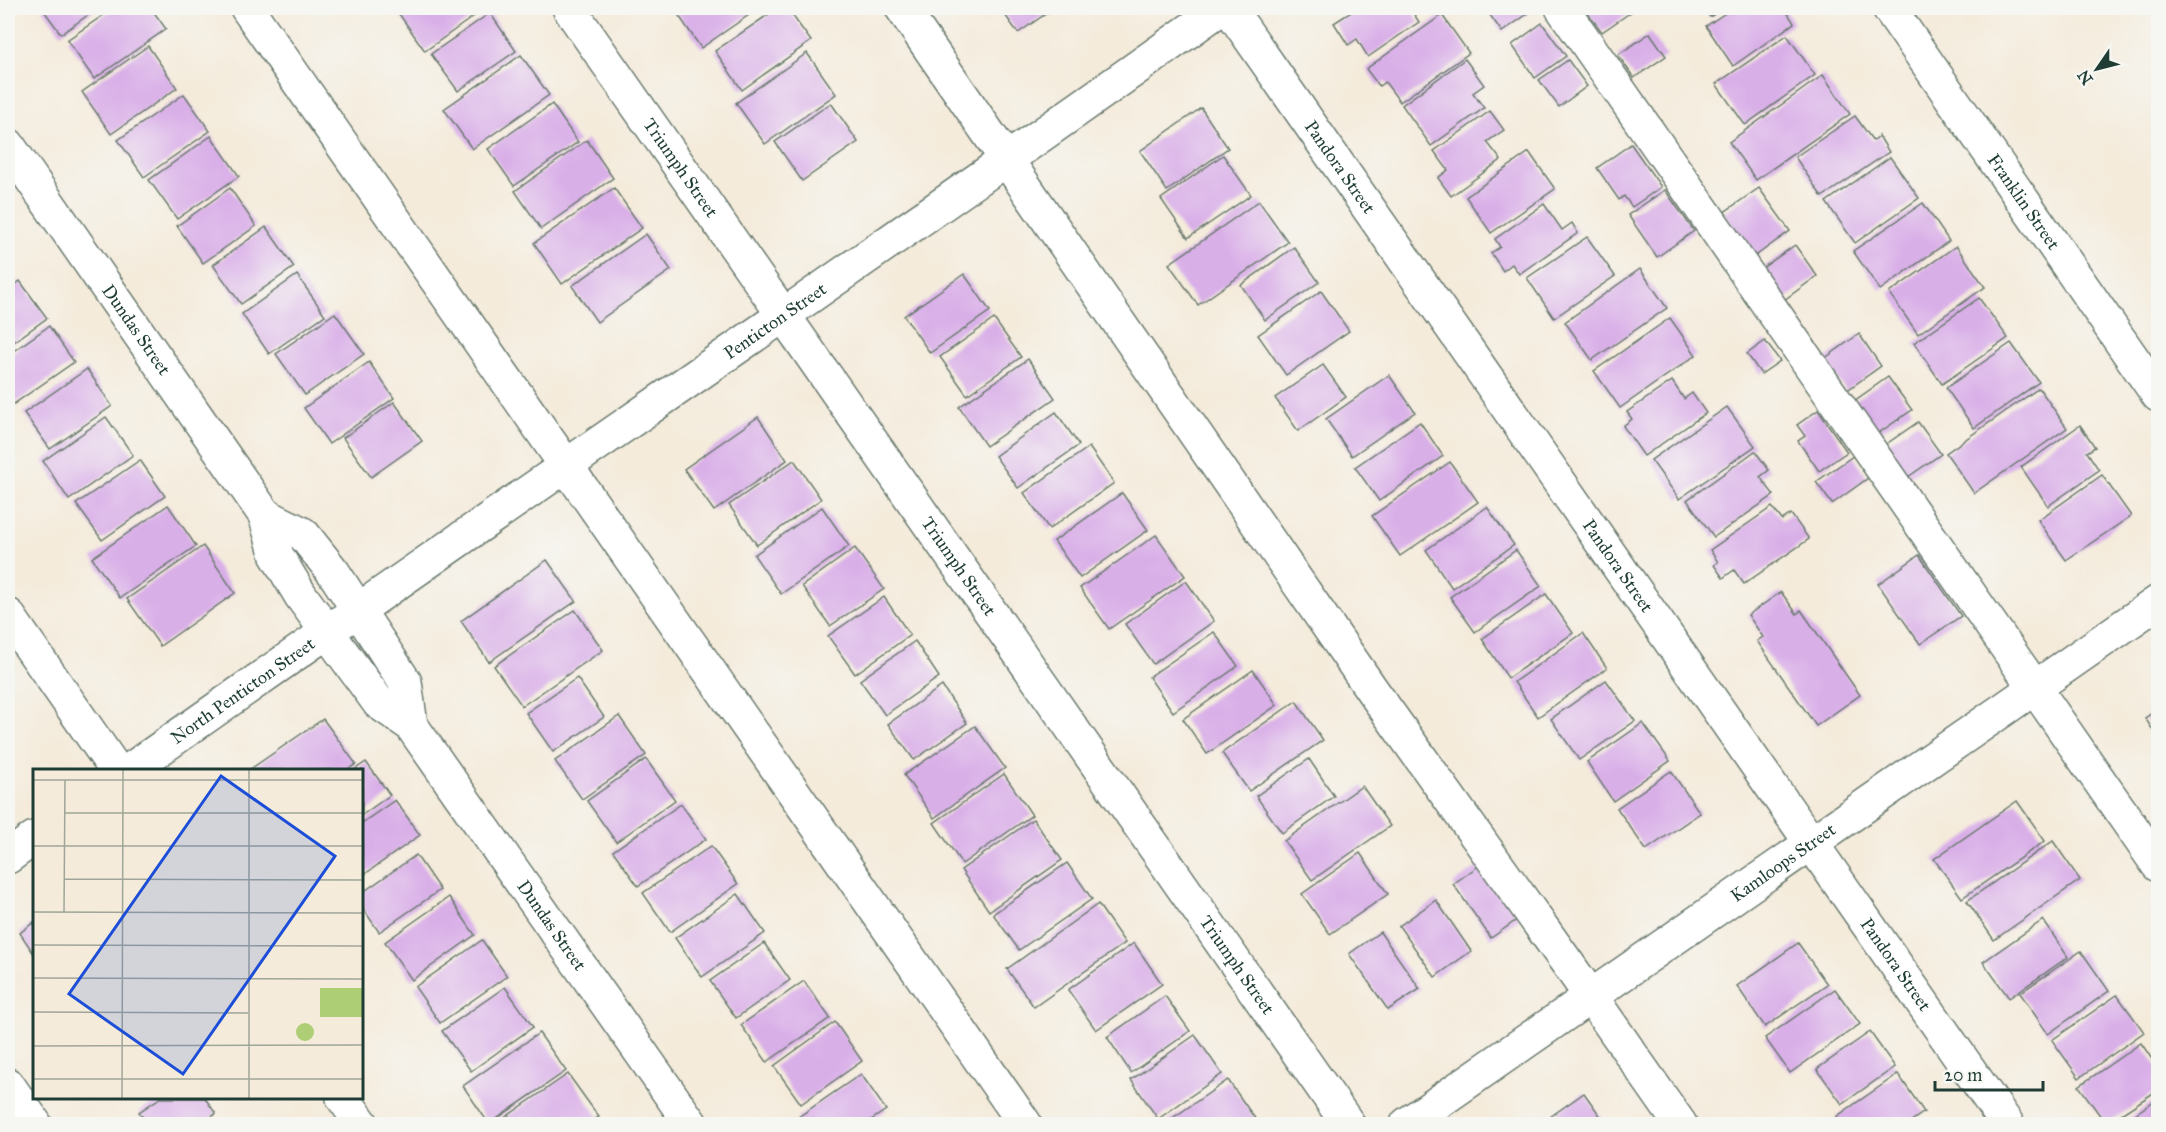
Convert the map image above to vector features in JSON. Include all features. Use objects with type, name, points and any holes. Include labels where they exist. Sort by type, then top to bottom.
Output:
[{"type":"street","points":[[247,8],[1024,1125]]},
{"type":"street","name":"Triumph Street","points":[[568,8],[1348,1125]]},
{"type":"street","points":[[902,8],[1372,690],[1591,996],[1680,1125]]},
{"type":"street","name":"Penticton Street","points":[[326,632],[1008,161],[1221,8]]},
{"type":"street","name":"Pandora Street","points":[[1229,8],[2007,1125]]},
{"type":"street","points":[[1562,8],[2158,865]]},
{"type":"street","name":"Franklin Street","points":[[1889,8],[2158,395]]},
{"type":"street","name":"Dundas Street","points":[[8,145],[265,515],[277,556],[326,632],[379,703],[411,725],[691,1125]]},
{"type":"street","name":"Dundas Street","points":[[265,515],[303,534],[358,609],[405,682],[411,725]]},
{"type":"street","name":"Kamloops Street","points":[[1407,1125],[2158,602]]},
{"type":"street","points":[[8,615],[115,769]]},
{"type":"street","name":"North Penticton Street","points":[[133,769],[326,632]]},
{"type":"street","points":[[8,857],[33,839]]},
{"type":"street","points":[[8,1085],[35,1125]]},
{"type":"street","points":[[345,1099],[362,1125]]},
{"type":"building","points":[[42,8],[98,8],[61,34]]},
{"type":"building","points":[[114,8],[151,8],[166,29],[94,79],[67,40]]},
{"type":"building","points":[[403,8],[484,9],[425,51],[397,11]]},
{"type":"building","points":[[679,8],[759,8],[701,48],[675,10]]},
{"type":"building","points":[[778,8],[787,8],[811,41],[742,90],[715,51]]},
{"type":"building","points":[[1000,8],[1054,8],[1018,33]]},
{"type":"building","points":[[1357,8],[1410,8],[1419,22],[1368,57],[1357,39],[1348,45],[1334,23]]},
{"type":"building","points":[[1485,8],[1531,8],[1533,10],[1502,32]]},
{"type":"building","points":[[1584,8],[1632,8],[1634,10],[1602,32]]},
{"type":"building","points":[[1703,8],[1723,8],[1710,17]]},
{"type":"building","points":[[1733,8],[1787,8],[1785,9],[1794,23],[1733,66],[1706,26]]},
{"type":"building","points":[[490,13],[516,51],[458,91],[431,54]]},
{"type":"building","points":[[1442,15],[1469,53],[1400,102],[1385,82],[1379,86],[1366,69]]},
{"type":"building","points":[[1542,23],[1566,56],[1535,78],[1512,45]]},
{"type":"building","points":[[1650,33],[1666,56],[1634,78],[1618,55]]},
{"type":"building","points":[[1787,35],[1815,75],[1745,125],[1716,84]]},
{"type":"building","points":[[148,46],[177,88],[111,134],[82,92]]},
{"type":"building","points":[[807,53],[836,94],[765,144],[736,103]]},
{"type":"building","points":[[521,55],[549,95],[472,149],[444,109]]},
{"type":"building","points":[[1465,59],[1484,85],[1473,93],[1484,108],[1431,146],[1402,105]]},
{"type":"building","points":[[1568,60],[1587,86],[1559,107],[1539,80]]},
{"type":"building","points":[[1823,75],[1850,114],[1756,180],[1729,142]]},
{"type":"building","points":[[184,94],[210,131],[144,177],[118,140]]},
{"type":"building","points":[[831,103],[858,142],[802,181],[775,142]]},
{"type":"building","points":[[552,104],[578,142],[514,186],[488,149]]},
{"type":"building","points":[[1201,108],[1228,148],[1167,191],[1140,151]]},
{"type":"building","points":[[1490,111],[1504,130],[1487,142],[1501,160],[1451,196],[1438,178],[1448,170],[1434,151]]},
{"type":"building","points":[[1855,116],[1873,141],[1879,136],[1889,152],[1822,197],[1795,157]]},
{"type":"building","points":[[211,136],[239,176],[177,219],[149,180]]},
{"type":"building","points":[[587,140],[613,178],[541,229],[515,191]]},
{"type":"building","points":[[1631,144],[1661,187],[1632,207],[1624,196],[1619,200],[1597,168]]},
{"type":"building","points":[[1529,152],[1555,189],[1491,233],[1466,197]]},
{"type":"building","points":[[1223,155],[1251,195],[1188,238],[1161,199]]},
{"type":"building","points":[[1890,157],[1919,198],[1855,243],[1826,202]]},
{"type":"building","points":[[230,188],[256,226],[203,263],[177,226]]},
{"type":"building","points":[[614,188],[642,228],[562,284],[534,243]]},
{"type":"building","points":[[1759,188],[1790,231],[1754,257],[1723,213]]},
{"type":"building","points":[[1665,190],[1694,231],[1657,257],[1628,215]]},
{"type":"building","points":[[1259,201],[1288,242],[1198,305],[1169,264]]},
{"type":"building","points":[[1923,203],[1949,241],[1880,290],[1853,251]]},
{"type":"building","points":[[1544,204],[1562,230],[1572,223],[1578,233],[1519,274],[1512,264],[1503,271],[1491,253],[1500,247],[1495,239]]},
{"type":"building","points":[[266,227],[294,267],[241,304],[213,265]]},
{"type":"building","points":[[646,234],[671,270],[597,322],[572,286]]},
{"type":"building","points":[[1587,237],[1615,276],[1554,318],[1527,278]]},
{"type":"building","points":[[1795,245],[1817,276],[1784,300],[1761,269]]},
{"type":"building","points":[[1956,246],[1985,287],[1918,334],[1889,293]]},
{"type":"building","points":[[1294,247],[1319,282],[1265,320],[1241,285]]},
{"type":"building","points":[[1640,269],[1667,308],[1592,360],[1565,322]]},
{"type":"building","points":[[964,274],[990,311],[930,353],[904,316]]},
{"type":"building","points":[[297,275],[325,315],[269,354],[242,314]]},
{"type":"building","points":[[20,281],[47,318],[8,346],[8,290]]},
{"type":"building","points":[[1321,291],[1349,331],[1286,375],[1258,335]]},
{"type":"building","points":[[1979,298],[2008,338],[1942,384],[1914,343]]},
{"type":"building","points":[[335,313],[364,354],[305,395],[276,354]]},
{"type":"building","points":[[1670,318],[1696,355],[1620,408],[1594,371]]},
{"type":"building","points":[[994,319],[1021,357],[967,395],[940,357]]},
{"type":"building","points":[[49,326],[74,362],[8,408],[8,355]]},
{"type":"building","points":[[1859,334],[1881,366],[1846,391],[1824,359]]},
{"type":"building","points":[[1765,341],[1780,361],[1761,374],[1747,354]]},
{"type":"building","points":[[2011,343],[2039,382],[1974,428],[1946,388]]},
{"type":"building","points":[[1028,359],[1055,398],[986,446],[959,407]]},
{"type":"building","points":[[369,362],[394,398],[329,444],[304,408]]},
{"type":"building","points":[[1323,365],[1346,397],[1298,431],[1275,398]]},
{"type":"building","points":[[87,369],[112,406],[50,449],[24,413]]},
{"type":"building","points":[[1389,375],[1415,412],[1352,456],[1326,419]]},
{"type":"building","points":[[1888,377],[1912,410],[1877,434],[1854,401]]},
{"type":"building","points":[[1672,381],[1684,399],[1692,393],[1706,413],[1644,456],[1623,426],[1632,419],[1627,412]]},
{"type":"building","points":[[2039,388],[2067,428],[1974,493],[1946,453]]},
{"type":"building","points":[[394,402],[422,441],[371,477],[343,438]]},
{"type":"building","points":[[1727,407],[1755,446],[1679,499],[1651,460]]},
{"type":"building","points":[[1818,410],[1847,452],[1819,471],[1798,441],[1805,436],[1797,425]]},
{"type":"building","points":[[1056,412],[1079,445],[1018,488],[995,456]]},
{"type":"building","points":[[106,417],[133,455],[69,500],[43,461]]},
{"type":"building","points":[[758,417],[787,460],[714,511],[684,469]]},
{"type":"building","points":[[1420,422],[1443,456],[1379,501],[1355,467]]},
{"type":"building","points":[[1918,422],[1941,454],[1908,477],[1885,445]]},
{"type":"building","points":[[2080,425],[2095,447],[2087,452],[2099,470],[2048,506],[2021,467]]},
{"type":"building","points":[[1089,447],[1114,483],[1049,529],[1024,493]]},
{"type":"building","points":[[1755,451],[1769,470],[1760,477],[1774,495],[1714,537],[1687,500]]},
{"type":"building","points":[[1853,456],[1868,478],[1832,504],[1816,482]]},
{"type":"building","points":[[140,460],[165,496],[102,540],[76,504]]},
{"type":"building","points":[[794,460],[821,499],[757,545],[729,505]]},
{"type":"building","points":[[1450,462],[1478,502],[1400,556],[1372,516]]},
{"type":"building","points":[[2102,475],[2131,516],[2066,560],[2038,520]]},
{"type":"building","points":[[1122,493],[1148,530],[1080,578],[1054,541]]},
{"type":"building","points":[[168,505],[196,546],[120,598],[92,558]]},
{"type":"building","points":[[822,507],[849,546],[781,594],[754,555]]},
{"type":"building","points":[[1487,507],[1514,545],[1452,588],[1426,550]]},
{"type":"building","points":[[1772,507],[1782,520],[1791,514],[1809,539],[1744,584],[1734,570],[1723,578],[1714,565],[1718,562],[1710,550]]},
{"type":"building","points":[[1156,535],[1185,576],[1109,629],[1080,588]]},
{"type":"building","points":[[203,546],[235,593],[160,646],[127,599]]},
{"type":"building","points":[[855,548],[884,589],[830,626],[802,586]]},
{"type":"building","points":[[1516,550],[1541,586],[1475,632],[1450,597]]},
{"type":"building","points":[[1919,555],[1961,616],[1920,644],[1878,584]]},
{"type":"building","points":[[547,560],[576,601],[489,662],[461,621]]},
{"type":"building","points":[[1186,581],[1214,621],[1153,664],[1125,624]]},
{"type":"building","points":[[1781,592],[1797,614],[1801,610],[1860,695],[1816,726],[1757,641],[1763,637],[1748,615]]},
{"type":"building","points":[[1546,594],[1573,633],[1508,678],[1482,639]]},
{"type":"building","points":[[884,597],[910,635],[855,674],[828,636]]},
{"type":"building","points":[[575,610],[603,650],[522,706],[494,666]]},
{"type":"building","points":[[1214,632],[1238,666],[1173,712],[1149,677]]},
{"type":"building","points":[[1583,633],[1607,668],[1538,717],[1514,682]]},
{"type":"building","points":[[915,641],[939,677],[885,715],[860,680]]},
{"type":"building","points":[[1253,670],[1277,705],[1207,754],[1183,719]]},
{"type":"building","points":[[577,678],[604,717],[553,752],[526,713]]},
{"type":"building","points":[[1606,680],[1635,721],[1579,760],[1551,719]]},
{"type":"building","points":[[942,686],[967,723],[914,760],[888,724]]},
{"type":"building","points":[[1296,701],[1323,740],[1249,791],[1222,753]]},
{"type":"building","points":[[2158,709],[2158,738],[2145,718]]},
{"type":"building","points":[[619,716],[646,755],[582,799],[555,761]]},
{"type":"building","points":[[323,719],[356,764],[348,769],[250,769]]},
{"type":"building","points":[[1643,723],[1670,761],[1613,801],[1587,762]]},
{"type":"building","points":[[975,726],[1005,768],[934,818],[904,775]]},
{"type":"building","points":[[646,759],[675,800],[616,842],[587,801]]},
{"type":"building","points":[[1309,759],[1334,796],[1282,833],[1256,796]]},
{"type":"building","points":[[366,762],[390,795],[363,814],[363,769],[356,769]]},
{"type":"building","points":[[1671,771],[1700,813],[1646,850],[1617,808]]},
{"type":"building","points":[[1004,774],[1032,815],[962,864],[934,823]]},
{"type":"building","points":[[1362,786],[1390,826],[1312,880],[1284,841]]},
{"type":"building","points":[[395,800],[420,835],[363,875],[363,822]]},
{"type":"building","points":[[2017,801],[2045,841],[1962,898],[1934,859]]},
{"type":"building","points":[[681,804],[706,839],[638,886],[613,851]]},
{"type":"building","points":[[1033,819],[1062,860],[989,911],[961,870]]},
{"type":"building","points":[[2053,841],[2080,880],[1994,940],[1967,901]]},
{"type":"building","points":[[711,846],[738,884],[670,932],[643,893]]},
{"type":"building","points":[[1360,853],[1388,894],[1330,934],[1302,894]]},
{"type":"building","points":[[416,855],[440,890],[379,932],[363,908],[363,892]]},
{"type":"building","points":[[1487,860],[1525,914],[1491,938],[1453,884]]},
{"type":"building","points":[[1067,863],[1092,899],[1019,950],[993,914]]},
{"type":"building","points":[[738,894],[765,933],[702,977],[675,938]]},
{"type":"building","points":[[449,897],[475,935],[412,980],[385,942]]},
{"type":"building","points":[[1436,900],[1471,951],[1435,977],[1399,926]]},
{"type":"building","points":[[1098,904],[1125,943],[1034,1007],[1007,969]]},
{"type":"building","points":[[2043,920],[2068,957],[2009,998],[1983,962]]},
{"type":"building","points":[[33,923],[33,952],[20,933]]},
{"type":"building","points":[[1380,932],[1420,989],[1388,1010],[1349,954]]},
{"type":"building","points":[[482,940],[507,976],[440,1023],[415,987]]},
{"type":"building","points":[[764,943],[790,980],[736,1018],[710,981]]},
{"type":"building","points":[[1134,943],[1162,984],[1096,1030],[1068,990]]},
{"type":"building","points":[[1798,943],[1827,984],[1765,1027],[1737,986]]},
{"type":"building","points":[[2081,951],[2109,991],[2048,1034],[2020,993]]},
{"type":"building","points":[[804,981],[830,1018],[767,1062],[741,1025]]},
{"type":"building","points":[[505,987],[533,1027],[471,1071],[442,1031]]},
{"type":"building","points":[[1835,989],[1860,1024],[1790,1073],[1765,1038]]},
{"type":"building","points":[[2117,995],[2144,1032],[2079,1078],[2052,1040]]},
{"type":"building","points":[[1165,996],[1190,1031],[1131,1073],[1107,1037]]},
{"type":"building","points":[[835,1022],[862,1061],[801,1104],[774,1066]]},
{"type":"building","points":[[1870,1032],[1895,1067],[1842,1104],[1817,1069]]},
{"type":"building","points":[[539,1033],[566,1071],[489,1124],[463,1086]]},
{"type":"building","points":[[1195,1035],[1222,1074],[1158,1119],[1131,1080]]},
{"type":"building","points":[[2141,1043],[2158,1068],[2158,1090],[2106,1124],[2079,1086]]},
{"type":"building","points":[[568,1074],[599,1117],[587,1124],[503,1124],[500,1121]]},
{"type":"building","points":[[861,1074],[886,1110],[865,1124],[802,1124],[797,1118]]},
{"type":"building","points":[[1898,1074],[1924,1112],[1907,1124],[1841,1124],[1836,1117]]},
{"type":"building","points":[[1228,1080],[1256,1120],[1249,1124],[1164,1124]]},
{"type":"building","points":[[1584,1093],[1606,1124],[1540,1124]]},
{"type":"building","points":[[158,1099],[206,1099],[216,1114],[200,1124],[148,1124],[139,1112]]},
{"type":"building","points":[[2154,1101],[2158,1107],[2158,1124],[2121,1124]]}]
